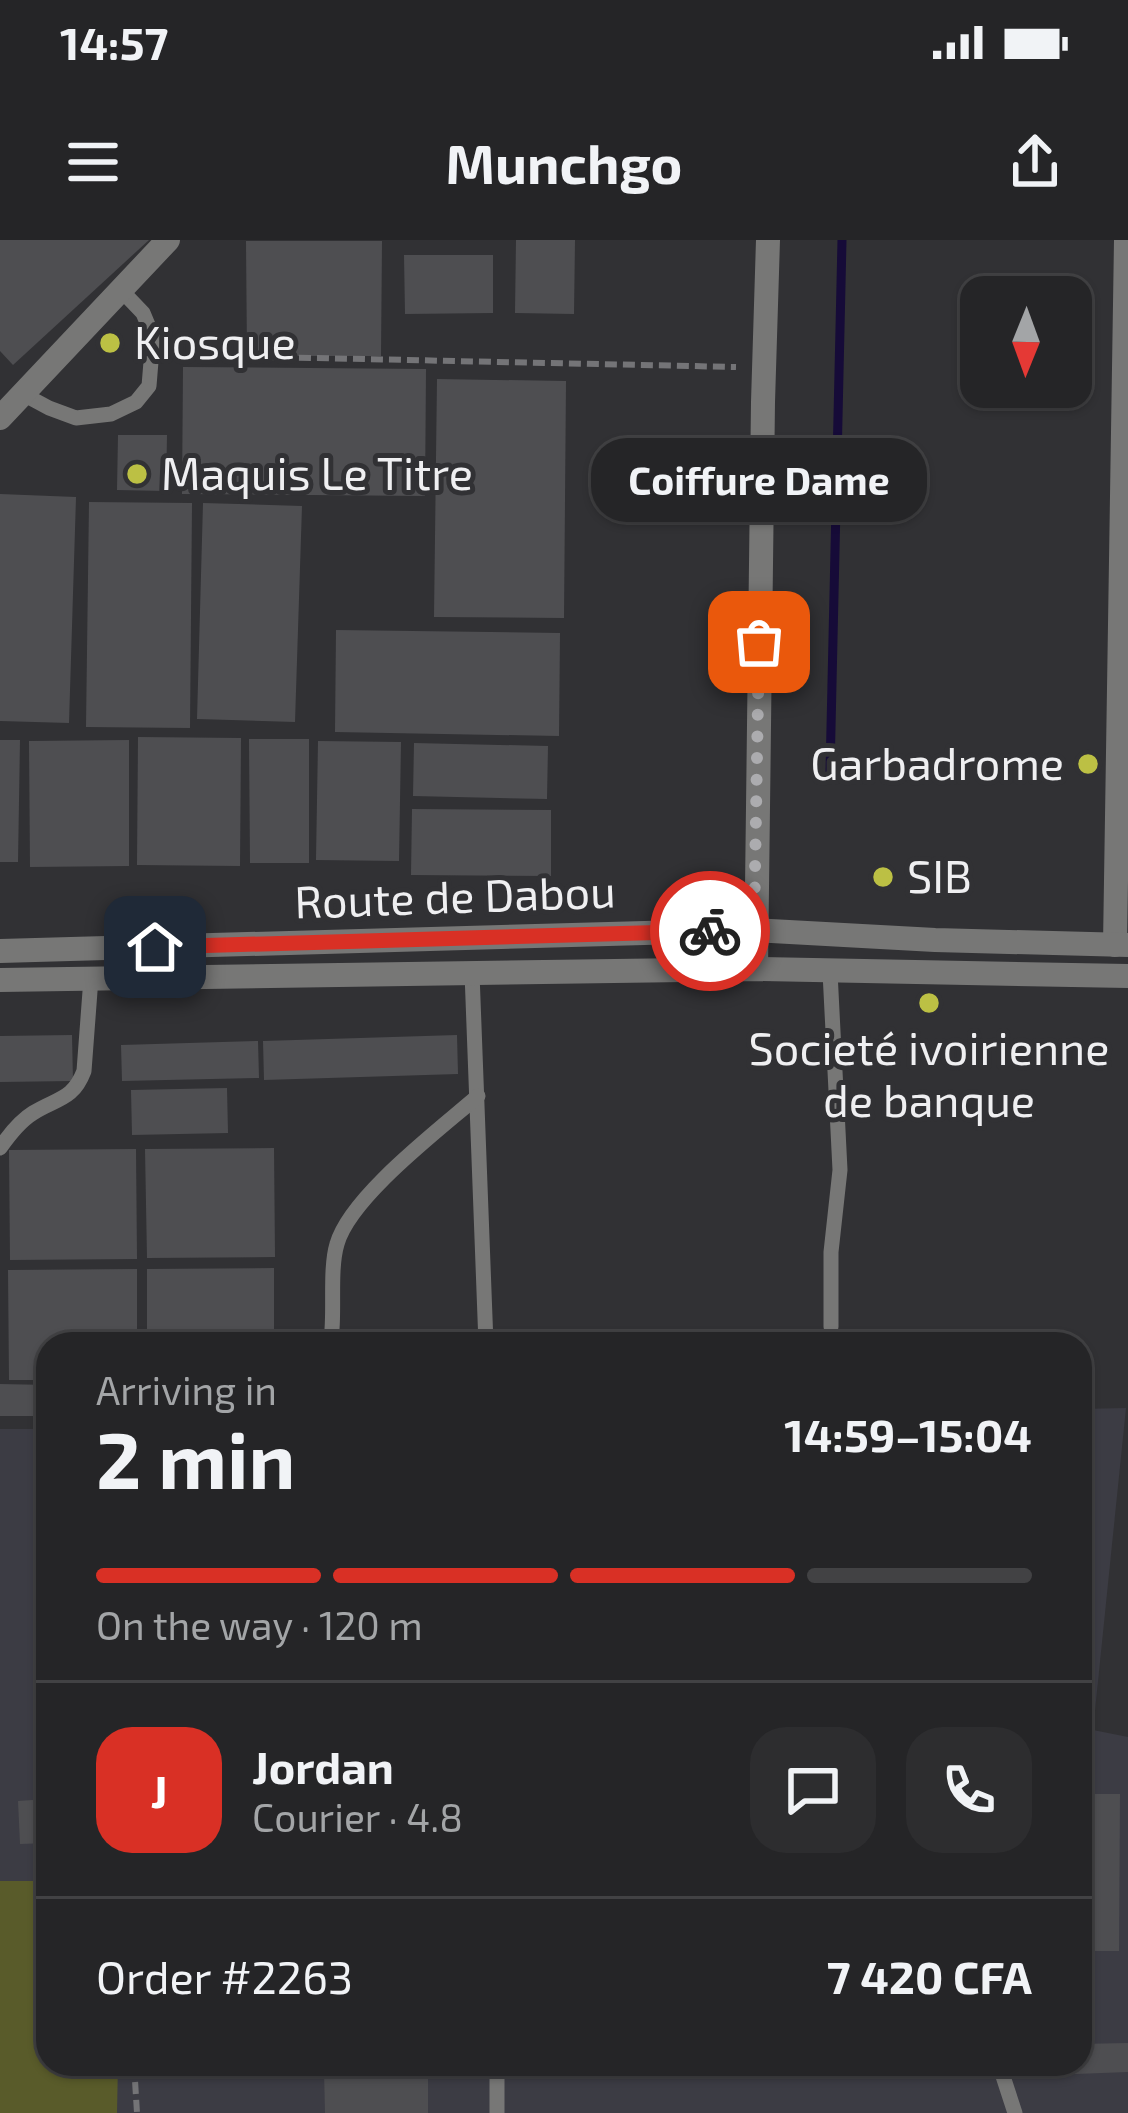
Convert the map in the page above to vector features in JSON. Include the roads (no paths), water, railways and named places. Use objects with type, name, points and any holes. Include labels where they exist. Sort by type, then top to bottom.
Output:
[{"type":"street","points":[[0,418],[168,240]]},
{"type":"street","points":[[756,969],[767,240]]},
{"type":"street","points":[[1122,945],[1126,240]]},
{"type":"street","name":"Route de Dabou","points":[[0,951],[754,930],[1122,945]]},
{"type":"street","name":"Route de Dabou","points":[[0,980],[756,969],[1128,976]]},
{"type":"lane","points":[[23,394],[76,418],[111,414],[136,403],[149,386],[153,338],[143,313],[121,290]]},
{"type":"lane","points":[[830,972],[840,1170],[831,1252],[831,1327]]},
{"type":"lane","points":[[472,974],[487,1332]]},
{"type":"lane","points":[[0,1148],[29,1114],[70,1095],[80,1083],[91,978]]},
{"type":"lane","points":[[332,1329],[336,1246],[348,1220],[388,1175],[478,1096]]},
{"type":"lane","points":[[497,2076],[497,2113]]},
{"type":"lane","points":[[1004,2076],[1015,2113]]},
{"type":"waterway","points":[[830,772],[842,240]]},
{"type":"place","name":"Kiosque","points":[[110,343]]},
{"type":"place","name":"Maquis Le Titre","points":[[137,474]]},
{"type":"place","name":"Coiffure Dame","points":[[759,642]]},
{"type":"place","name":"Garbadrome","points":[[1088,764]]},
{"type":"place","name":"SIB","points":[[883,877]]},
{"type":"place","name":"Societé ivoirienne de banque","points":[[929,1003]]}]
